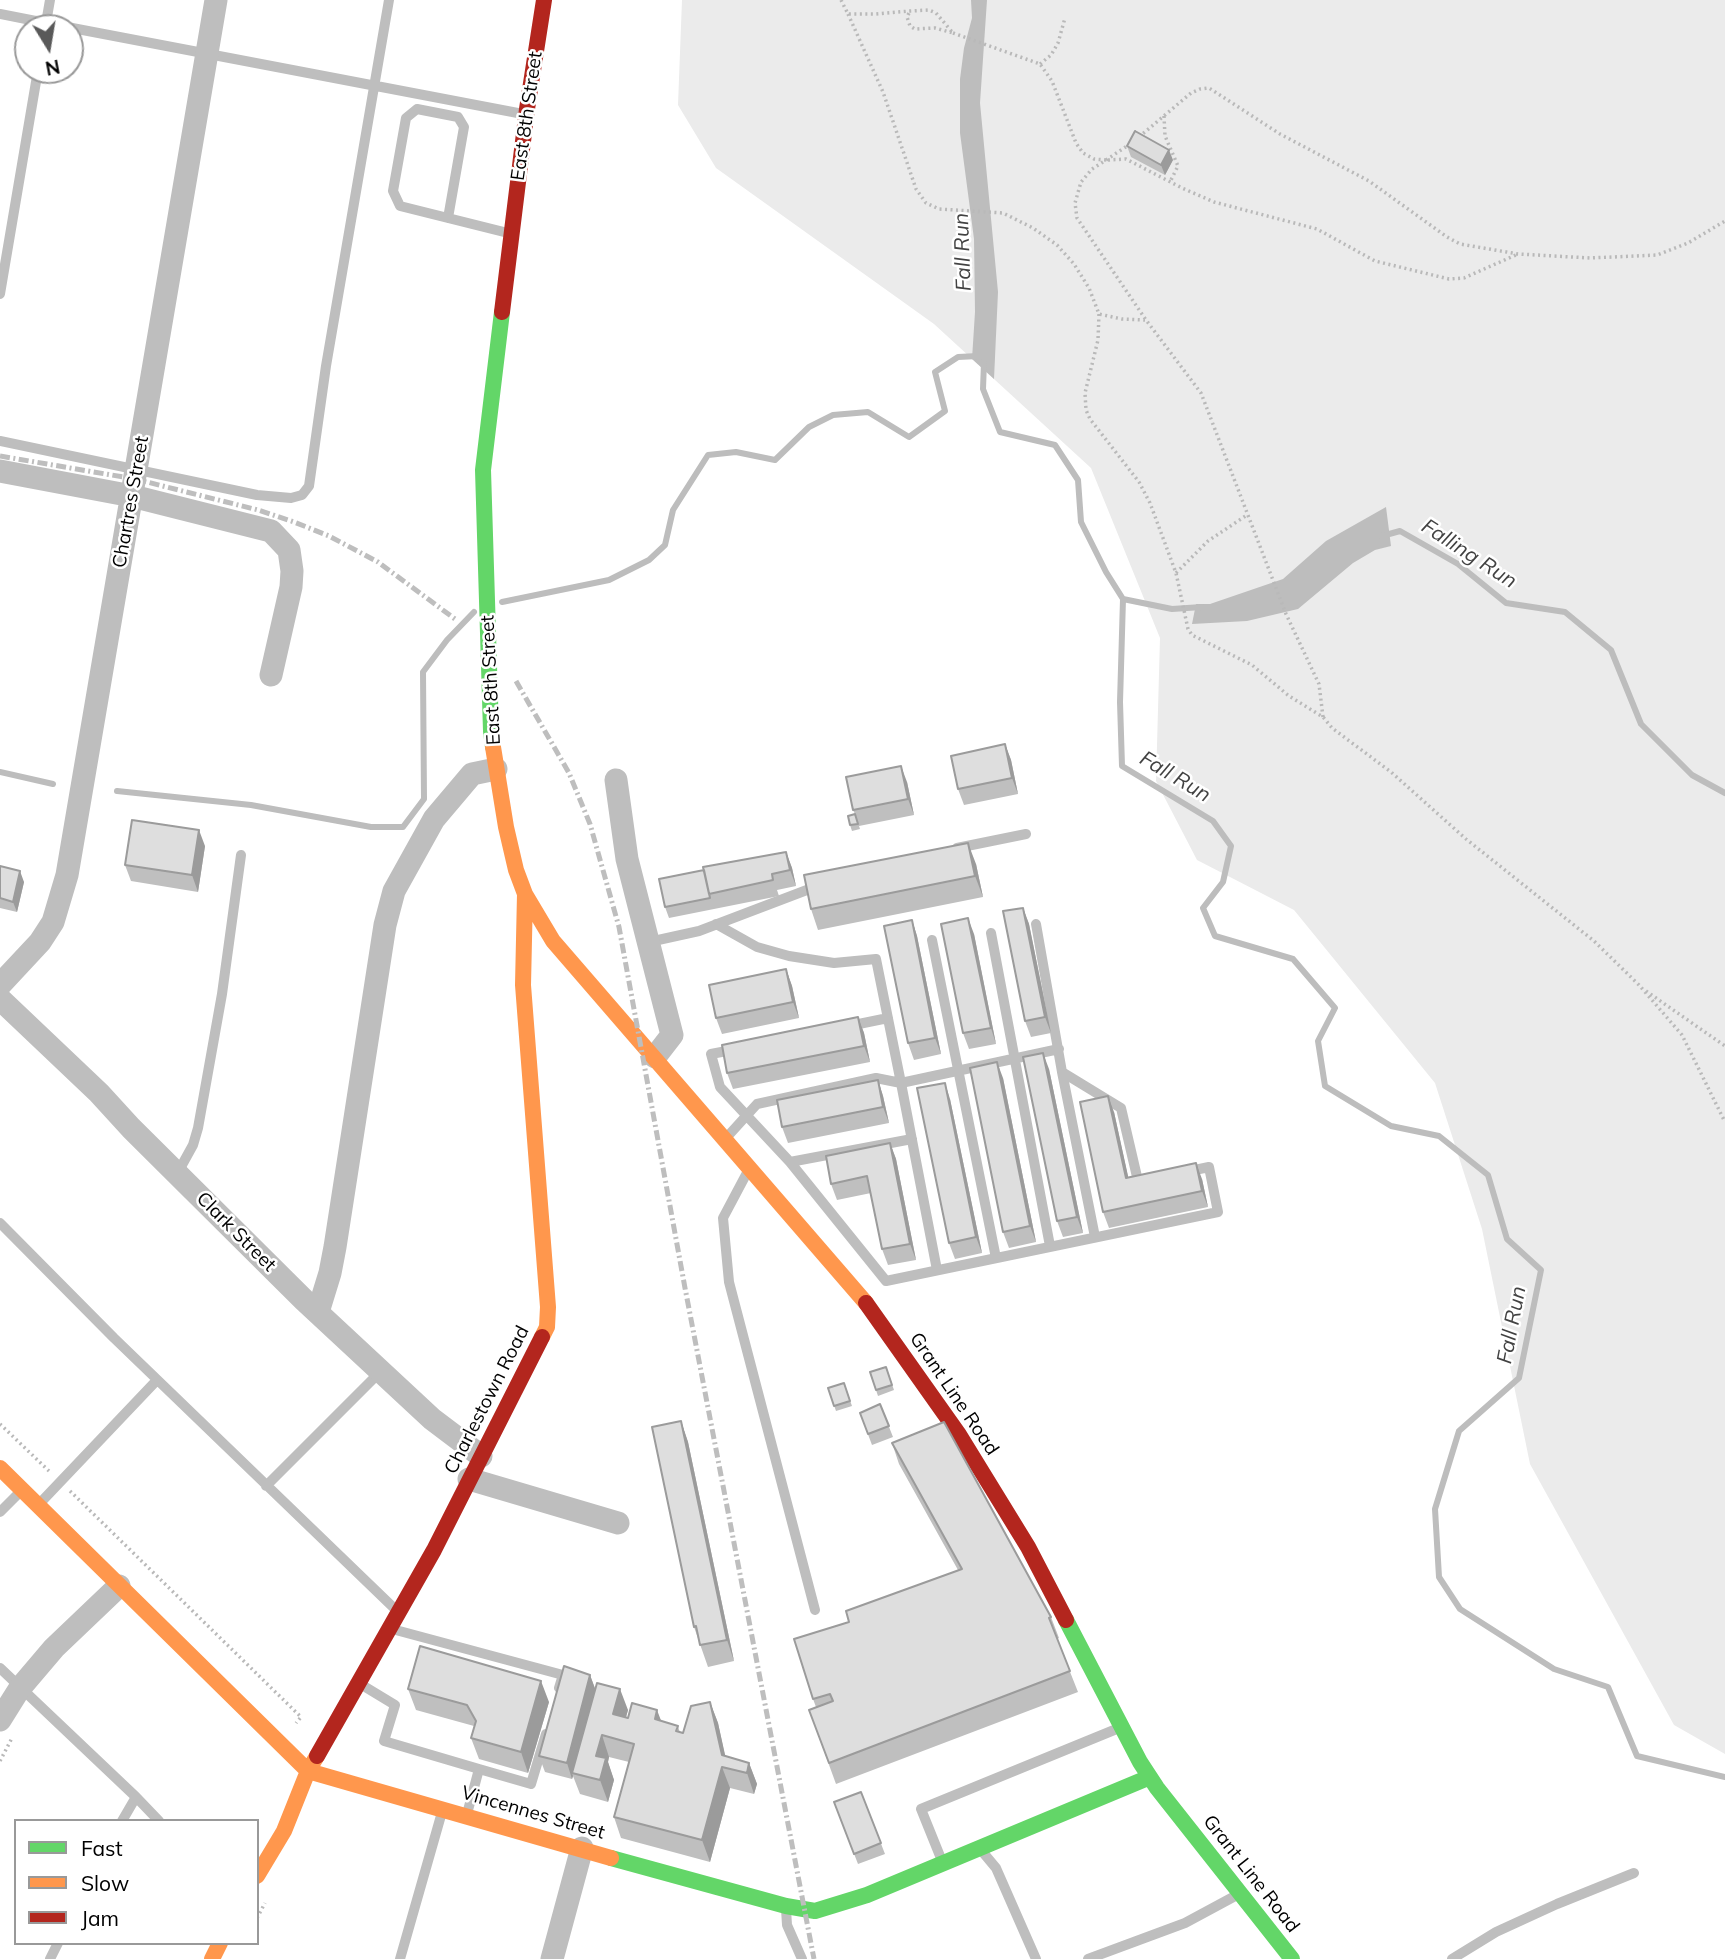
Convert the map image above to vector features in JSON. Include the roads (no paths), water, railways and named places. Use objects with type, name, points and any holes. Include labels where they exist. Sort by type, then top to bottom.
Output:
[{"type":"street","name":"Chartres Street","points":[[0,985],[40,942],[53,922],[70,862],[216,0]]},
{"type":"street","name":"East 8th Street","points":[[318,1312],[333,1260],[385,925],[394,891],[435,820],[472,774],[496,769],[491,731],[482,470],[526,115],[544,0]]},
{"type":"street","points":[[0,471],[132,496],[271,531],[289,550],[292,571],[291,587],[271,675]]},
{"type":"street","name":"Charlestown Road","points":[[259,1873],[284,1831],[307,1771],[400,1614],[544,1336],[548,1318],[523,985],[524,894],[513,856],[496,769]]},
{"type":"street","points":[[616,780],[627,859],[673,1035],[655,1057]]},
{"type":"street","name":"Grant Line Road","points":[[524,894],[553,941],[857,1290],[958,1433],[1028,1547],[1150,1777],[1292,1959]]},
{"type":"street","name":"Clark Street","points":[[0,999],[99,1093],[131,1128],[318,1312],[432,1419],[481,1456]]},
{"type":"street","name":"Vincennes Street","points":[[0,1468],[307,1771],[786,1906],[804,1910],[825,1909],[867,1895],[1150,1777]]},
{"type":"street","points":[[469,1479],[618,1522]]},
{"type":"street","points":[[0,1720],[20,1688],[54,1648],[119,1587]]},
{"type":"street","points":[[552,1959],[583,1848]]},
{"type":"lane","points":[[0,441],[274,498],[302,495],[309,486],[326,366],[389,0]]},
{"type":"lane","points":[[84,32],[526,115]]},
{"type":"lane","points":[[0,294],[36,84]]},
{"type":"lane","points":[[448,218],[464,128],[458,117],[417,109],[407,118],[393,191],[400,206],[448,218],[511,233]]},
{"type":"lane","points":[[947,850],[1026,834]]},
{"type":"lane","points":[[177,1174],[198,1128],[222,994],[241,855]]},
{"type":"lane","points":[[649,942],[716,925],[830,881]]},
{"type":"lane","points":[[1036,924],[1095,1237]]},
{"type":"lane","points":[[716,925],[757,947],[789,956],[834,962],[876,959],[937,1270]]},
{"type":"lane","points":[[990,933],[1050,1247]]},
{"type":"lane","points":[[932,940],[996,1258]]},
{"type":"lane","points":[[833,1029],[888,1018]]},
{"type":"lane","points":[[752,1046],[711,1054],[720,1087],[790,1162],[886,1281],[1218,1212],[1209,1167],[1138,1181],[1121,1108],[1062,1072]]},
{"type":"lane","points":[[726,1138],[757,1104],[876,1079],[901,1083],[1059,1049]]},
{"type":"lane","points":[[790,1162],[912,1139]]},
{"type":"lane","points":[[750,1167],[723,1218],[729,1282],[815,1609]]},
{"type":"lane","points":[[0,1223],[157,1380],[400,1614]]},
{"type":"lane","points":[[266,1486],[381,1371]]},
{"type":"lane","points":[[37,1506],[157,1380]]},
{"type":"lane","points":[[0,1512],[21,1491]]},
{"type":"lane","points":[[391,1629],[562,1675],[556,1700]]},
{"type":"lane","points":[[0,1668],[157,1819]]},
{"type":"lane","points":[[360,1683],[395,1705],[384,1741],[531,1784],[549,1724]]},
{"type":"lane","points":[[943,1863],[921,1809],[1122,1727]]},
{"type":"lane","points":[[466,1815],[479,1769]]},
{"type":"lane","points":[[123,1819],[136,1797]]},
{"type":"lane","points":[[400,1959],[443,1809]]},
{"type":"lane","points":[[979,1849],[996,1868],[1036,1959]]},
{"type":"lane","points":[[1452,1959],[1496,1932],[1634,1873]]},
{"type":"lane","points":[[1088,1959],[1185,1923],[1240,1893]]},
{"type":"lane","points":[[786,1906],[786,1925],[802,1959]]},
{"type":"waterway","points":[[502,602],[609,580],[649,560],[665,545],[673,510],[708,455],[736,452],[775,460],[809,427],[833,415],[868,412],[909,437],[945,411],[935,372],[958,357],[978,356]]},
{"type":"waterway","name":"Fall Run","points":[[984,362],[983,389],[1000,432],[1055,445],[1078,480],[1081,522],[1123,599],[1120,702],[1122,766],[1213,821],[1231,846],[1223,882],[1203,908],[1215,936],[1293,959],[1335,1008],[1318,1041],[1325,1086],[1391,1126],[1439,1136],[1488,1175],[1507,1239],[1541,1270],[1519,1378],[1459,1431],[1435,1509],[1439,1577],[1460,1609],[1554,1669],[1608,1687],[1637,1756],[1725,1777]]},
{"type":"waterway","name":"Falling Run","points":[[1382,536],[1400,531],[1458,564],[1506,603],[1565,612],[1611,650],[1641,724],[1692,775],[1725,793]]},
{"type":"waterway","name":"Falling Run","points":[[1123,599],[1172,609],[1202,607]]},
{"type":"waterway","points":[[117,791],[251,805],[371,827],[403,827],[424,799],[423,672],[447,640],[474,612]]},
{"type":"waterway","points":[[0,772],[53,784]]},
{"type":"railway","points":[[0,456],[135,479],[258,510],[294,522],[329,536],[378,562],[455,619]]},
{"type":"railway","points":[[516,681],[569,773],[590,824],[619,927],[685,1288],[814,1959]]}]
